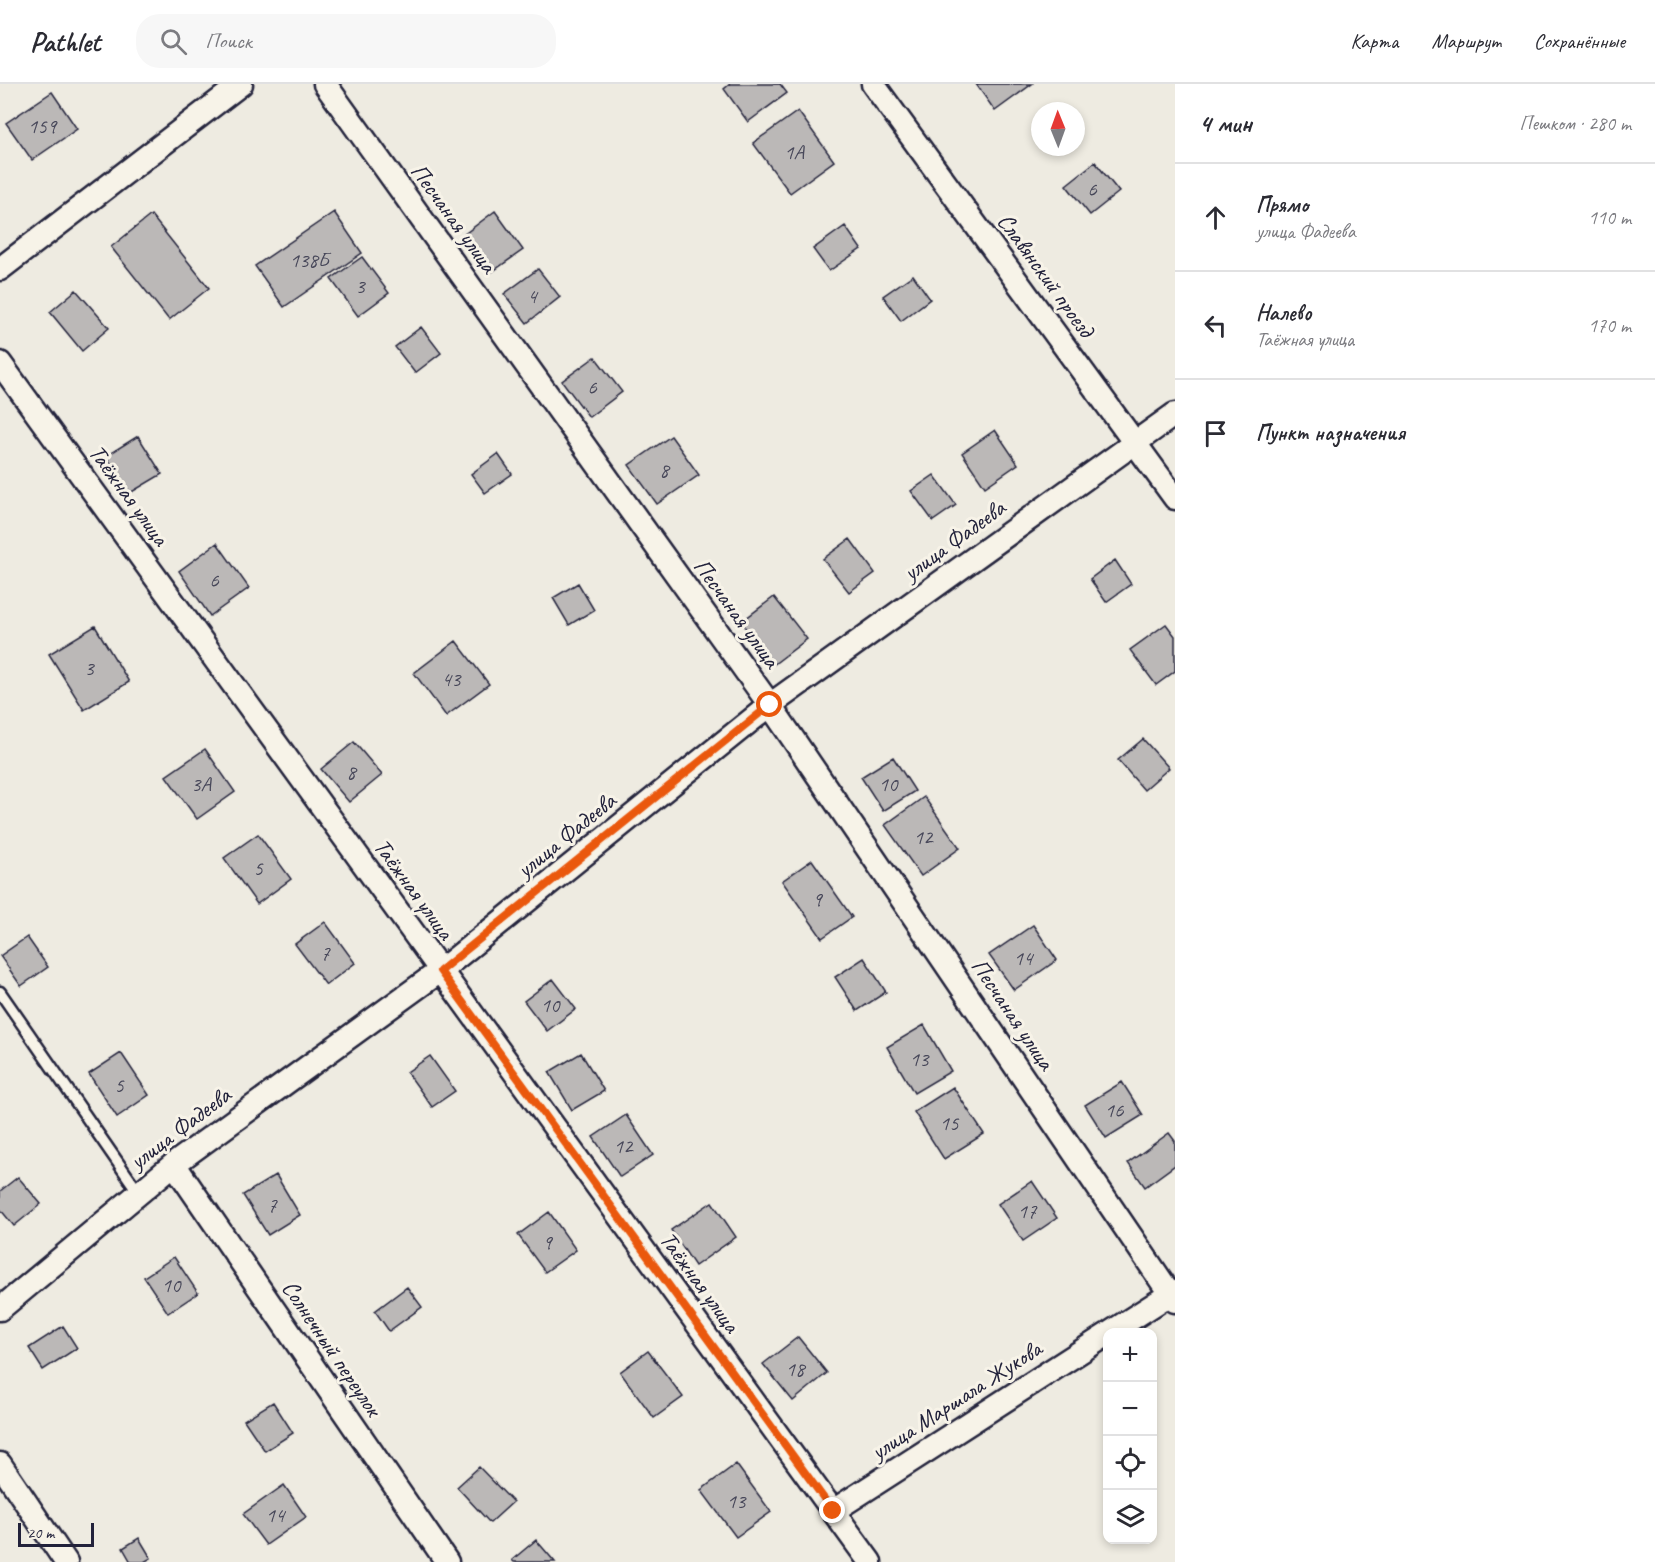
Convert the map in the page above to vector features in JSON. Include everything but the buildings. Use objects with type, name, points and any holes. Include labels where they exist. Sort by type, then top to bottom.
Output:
[{"type":"street","points":[[0,269],[241,84]]},
{"type":"street","name":"Песчаная улица","points":[[325,84],[770,705],[1173,1295]]},
{"type":"street","name":"Славянский проезд","points":[[873,84],[1175,498]]},
{"type":"street","name":"Таёжная улица","points":[[0,363],[870,1562]]},
{"type":"street","name":"улица Фадеева","points":[[0,1309],[174,1164],[440,971],[770,705],[1175,414]]},
{"type":"street","name":"Солнечный переулок","points":[[174,1164],[447,1562]]},
{"type":"street","name":"улица Маршала Жукова","points":[[1117,1328],[1173,1295]]},
{"type":"street","name":"улица Маршала Жукова","points":[[833,1511],[1103,1337]]},
{"type":"street","points":[[0,1464],[66,1562]]},
{"type":"lane","points":[[0,992],[139,1193]]},
{"type":"route","points":[[770,705],[440,971],[833,1511]]}]
